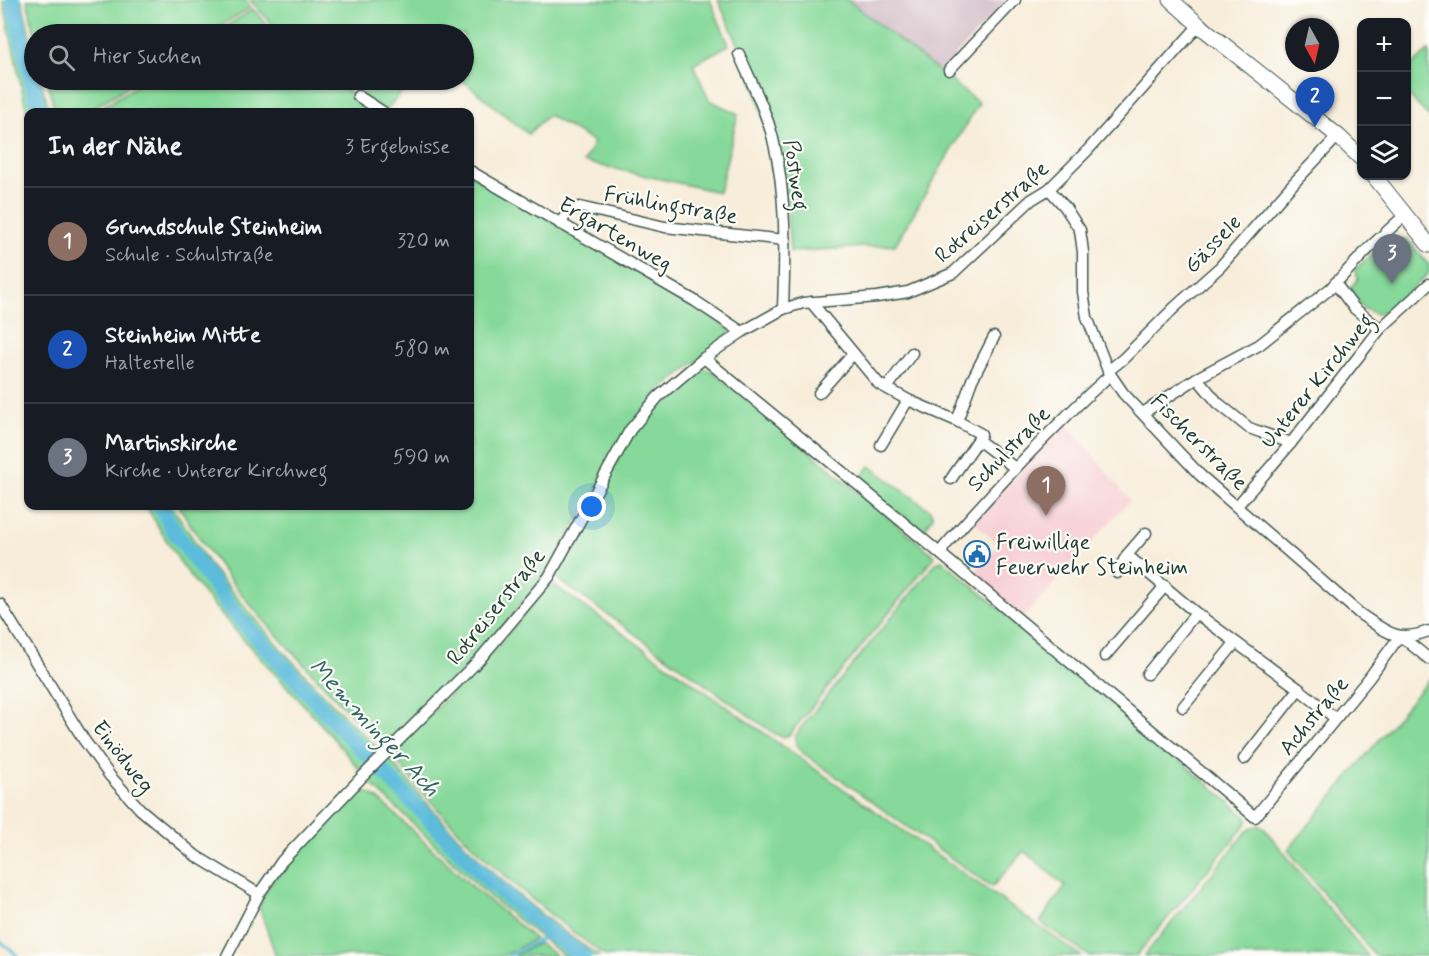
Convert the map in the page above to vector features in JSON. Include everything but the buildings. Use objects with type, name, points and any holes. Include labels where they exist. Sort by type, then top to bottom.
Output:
[{"type":"street","points":[[949,70],[1015,0]]},
{"type":"street","points":[[1171,0],[1338,136],[1357,154]]},
{"type":"street","name":"Rotreiserstraße","points":[[227,956],[259,894],[286,858],[366,773],[479,660],[525,608],[554,568],[630,430],[665,391],[704,358],[742,332],[783,309],[812,302],[908,292],[953,273],[1031,200],[1049,189],[1087,151],[1199,25]]},
{"type":"street","name":"Postweg","points":[[739,54],[773,138],[783,196],[785,240],[783,309]]},
{"type":"street","points":[[358,96],[377,108]]},
{"type":"street","name":"Gässele","points":[[1109,373],[1175,307],[1220,267],[1338,136]]},
{"type":"street","name":"Ergartenweg","points":[[474,173],[695,301],[742,332]]},
{"type":"street","points":[[1377,180],[1429,245]]},
{"type":"street","name":"Fischerstraße","points":[[1049,189],[1065,207],[1080,230],[1083,252],[1084,306],[1090,328],[1109,373],[1124,393],[1200,475],[1360,614],[1389,633],[1400,637],[1429,659]]},
{"type":"street","name":"Frühlingstraße","points":[[560,224],[569,210],[580,207],[665,227],[785,240]]},
{"type":"street","points":[[1143,413],[1197,378],[1259,345],[1335,283],[1405,215]]},
{"type":"street","points":[[1335,283],[1354,308],[1380,329]]},
{"type":"street","name":"Unterer Kirchweg","points":[[1238,506],[1291,443],[1380,329],[1429,284]]},
{"type":"street","points":[[812,302],[879,384],[981,434],[951,479]]},
{"type":"street","points":[[957,421],[972,380],[994,337]]},
{"type":"street","points":[[888,388],[912,352]]},
{"type":"street","points":[[819,393],[853,354]]},
{"type":"street","points":[[704,358],[941,554]]},
{"type":"street","name":"Schulstraße","points":[[941,554],[944,547],[1015,468],[1109,373]]},
{"type":"street","points":[[1197,378],[1218,403],[1249,428],[1291,443]]},
{"type":"street","points":[[881,445],[908,400]]},
{"type":"street","points":[[978,440],[1015,468]]},
{"type":"street","points":[[1117,573],[1127,555],[1146,533]]},
{"type":"street","name":"Achstraße","points":[[941,554],[1255,817],[1400,637]]},
{"type":"street","points":[[1127,555],[1196,613],[1335,718]]},
{"type":"street","points":[[1105,657],[1165,586]]},
{"type":"street","name":"Einödweg","points":[[0,604],[84,741],[110,776],[140,809],[196,856],[259,894]]},
{"type":"street","points":[[1147,674],[1196,613]]},
{"type":"street","points":[[1400,637],[1429,631]]},
{"type":"street","points":[[1183,707],[1235,643]]},
{"type":"street","points":[[1244,759],[1299,689]]},
{"type":"shaded area","points":[[848,0],[1007,0],[940,72]]},
{"type":"shaded area","points":[[1066,423],[1130,500],[1023,618],[972,576],[999,545],[972,520]]},
{"type":"green space","points":[[3,0],[22,0],[28,24],[24,24],[24,90],[44,90],[49,108],[26,108]]},
{"type":"green space","points":[[27,0],[246,0],[251,7],[223,24],[33,24]]},
{"type":"green space","points":[[250,0],[710,0],[729,45],[693,64],[709,100],[738,114],[719,192],[584,162],[594,142],[548,115],[528,134],[474,90],[474,24],[272,24]]},
{"type":"green space","points":[[718,0],[848,0],[979,103],[895,245],[790,252],[786,195],[749,68]]},
{"type":"green space","points":[[253,9],[266,24],[230,24]]},
{"type":"green space","points":[[1429,50],[1429,117],[1411,98],[1411,66]]},
{"type":"green space","points":[[50,90],[122,90],[93,108],[54,108]]},
{"type":"green space","points":[[129,90],[345,90],[373,108],[101,108]]},
{"type":"green space","points":[[353,90],[404,90],[388,108],[380,108]]},
{"type":"green space","points":[[474,176],[691,302],[730,330],[731,333],[657,393],[541,580],[478,656],[388,745],[370,734],[293,653],[243,597],[182,510],[474,510]]},
{"type":"green space","points":[[1392,238],[1407,239],[1429,265],[1429,273],[1392,308],[1376,314],[1363,308],[1350,288],[1358,279],[1355,269]]},
{"type":"green space","points":[[703,368],[714,372],[935,556],[789,735],[783,737],[775,734],[555,577],[629,439],[655,406],[697,369]]},
{"type":"green space","points":[[870,466],[931,511],[933,517],[923,531],[857,482]]},
{"type":"green space","points":[[148,510],[175,510],[211,567],[282,650],[343,715],[382,752],[361,772],[207,598],[181,564]]},
{"type":"green space","points":[[942,560],[1246,816],[1248,821],[1243,828],[1136,956],[1089,956],[1040,922],[1065,886],[1024,851],[992,887],[803,753],[796,745],[795,736],[803,725],[936,563]]},
{"type":"green space","points":[[548,585],[555,586],[1081,956],[606,956],[600,952],[514,884],[488,860],[439,810],[391,754],[498,646]]},
{"type":"green space","points":[[1429,679],[1429,956],[1375,956],[1288,850]]},
{"type":"green space","points":[[388,757],[460,839],[512,890],[599,956],[564,956],[491,898],[366,779]]},
{"type":"green space","points":[[358,791],[369,793],[381,801],[475,889],[535,939],[504,956],[276,956],[259,907],[264,894],[290,858]]},
{"type":"green space","points":[[1258,825],[1264,828],[1368,956],[1144,956],[1247,831]]},
{"type":"green space","points":[[539,943],[557,956],[514,956]]},
{"type":"waterway","name":"Memminger Ach","points":[[13,0],[24,47]]},
{"type":"waterway","name":"Memminger Ach","points":[[34,90],[38,108]]},
{"type":"waterway","name":"Memminger Ach","points":[[162,510],[174,531],[233,611],[336,723],[491,883],[551,934],[583,956]]},
{"type":"waterway","points":[[509,956],[551,934]]},
{"type":"waterway","points":[[0,941],[18,956]]},
{"type":"place","name":"Steinheim Mitte","points":[[1315,127]]},
{"type":"place","name":"Martinskirche","points":[[1392,284]]},
{"type":"place","name":"Grundschule Steinheim","points":[[1046,516]]},
{"type":"place","name":"Freiwillige Feuerwehr Steinheim","points":[[977,554]]}]
